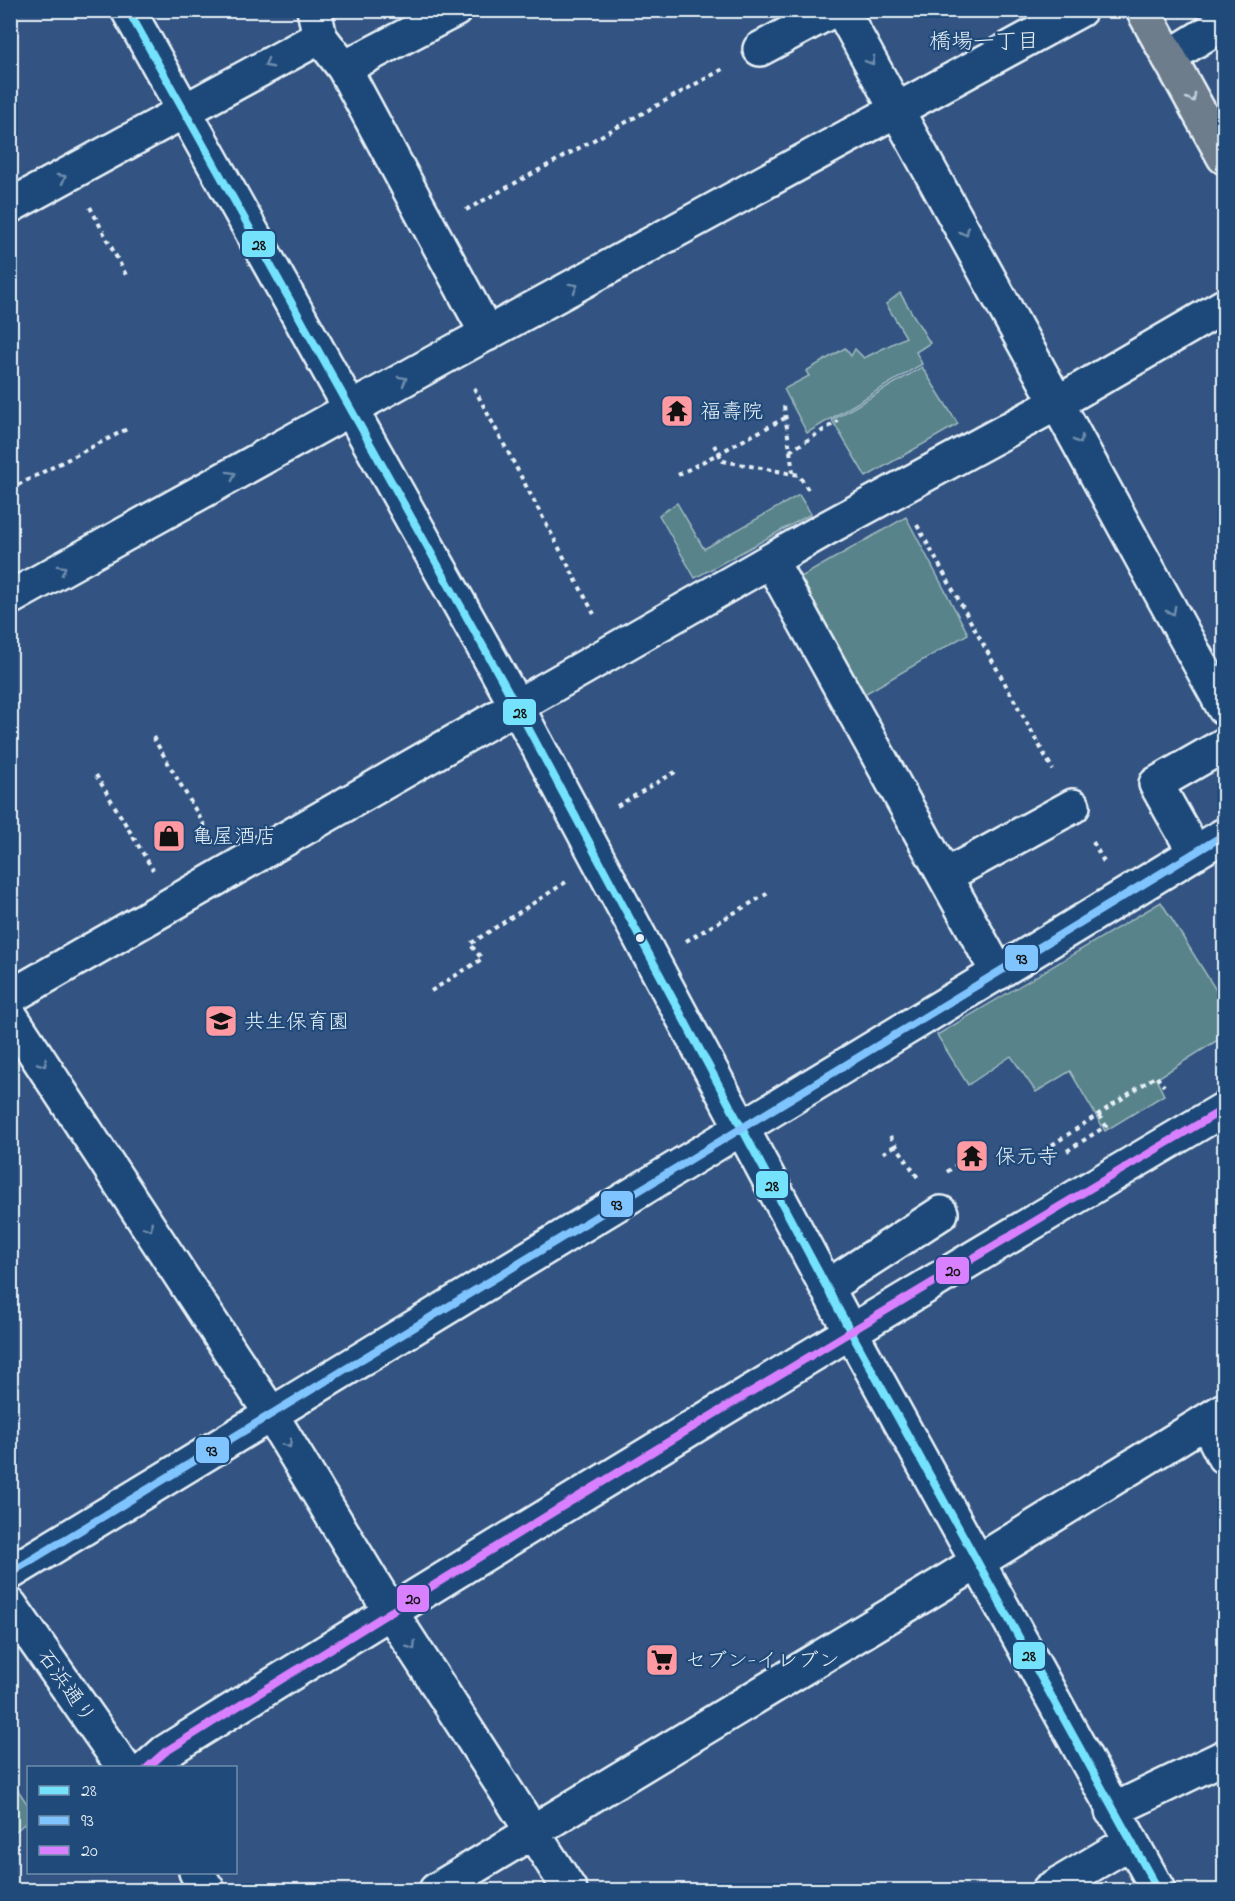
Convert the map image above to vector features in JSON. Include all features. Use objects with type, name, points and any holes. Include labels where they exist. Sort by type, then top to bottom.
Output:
[{"type":"main road","points":[[1143,13],[1224,157]]},
{"type":"street","points":[[128,10],[517,707],[850,1330],[1158,1890]]},
{"type":"street","points":[[344,69],[455,10]]},
{"type":"street","points":[[760,49],[833,10]]},
{"type":"street","points":[[842,10],[1059,402],[1224,708]]},
{"type":"street","points":[[15,584],[351,409],[1080,10]]},
{"type":"street","points":[[1169,57],[1224,23]]},
{"type":"street","points":[[10,206],[184,110],[317,24],[344,69],[487,334]]},
{"type":"street","points":[[10,997],[900,486],[1059,402],[1224,306]]},
{"type":"street","points":[[771,561],[998,973]]},
{"type":"street","points":[[1195,853],[1156,784],[1224,746]]},
{"type":"street","points":[[945,876],[1072,806]]},
{"type":"street","points":[[10,1573],[1224,835]]},
{"type":"street","points":[[10,1014],[271,1415],[390,1611],[570,1890]]},
{"type":"street","points":[[148,1766],[165,1752],[390,1611],[850,1330],[1224,1109]]},
{"type":"street","points":[[827,1287],[941,1213]]},
{"type":"street","points":[[436,1890],[979,1562],[1215,1416],[1224,1457]]},
{"type":"street","name":"石浜通り","points":[[10,1605],[123,1766]]},
{"type":"street","points":[[1112,1810],[1224,1757]]},
{"type":"street","points":[[1049,1890],[1130,1842]]},
{"type":"street","points":[[197,1874],[208,1890]]},
{"type":"path","points":[[431,229],[760,49]]},
{"type":"path","points":[[88,204],[126,275]]},
{"type":"path","points":[[469,379],[599,624]]},
{"type":"path","points":[[784,406],[793,473]]},
{"type":"path","points":[[678,475],[785,418]]},
{"type":"path","points":[[789,450],[838,421]]},
{"type":"path","points":[[10,489],[127,429]]},
{"type":"path","points":[[714,445],[723,461],[799,475],[816,502]]},
{"type":"path","points":[[913,518],[1107,868]]},
{"type":"path","points":[[153,737],[232,870]]},
{"type":"path","points":[[608,811],[677,771]]},
{"type":"path","points":[[96,775],[174,904]]},
{"type":"path","points":[[431,991],[482,959],[470,944],[599,860]]},
{"type":"path","points":[[680,944],[770,892]]},
{"type":"path","points":[[1052,1145],[1156,1076],[1164,1086]]},
{"type":"path","points":[[1098,1115],[1106,1126]]},
{"type":"path","points":[[890,1136],[941,1213]]},
{"type":"path","points":[[883,1153],[896,1145]]},
{"type":"green space","points":[[900,293],[930,343],[916,352],[922,364],[807,433],[784,389],[809,376],[806,371],[845,348],[851,356],[855,349],[864,358],[906,337],[886,304]]},
{"type":"green space","points":[[922,367],[958,424],[866,477],[832,420]]},
{"type":"green space","points":[[799,495],[811,514],[695,578],[659,515],[677,503],[704,549]]},
{"type":"green space","points":[[906,517],[968,634],[856,699],[794,581]]},
{"type":"green space","points":[[1161,902],[1224,1003],[1224,1036],[1156,1079],[1164,1095],[1105,1131],[1070,1071],[1036,1092],[1011,1056],[968,1085],[937,1035]]},
{"type":"green space","points":[[11,1780],[27,1804],[27,1822],[11,1835]]},
{"type":"transit line","name":"28","points":[[128,10],[517,707],[841,1314],[1158,1890]]},
{"type":"transit line","name":"93","points":[[10,1573],[1224,835]]},
{"type":"transit line","name":"20","points":[[149,1766],[165,1752],[560,1508],[1224,1109]]},
{"type":"place","name":"福壽院","points":[[677,411]]},
{"type":"place","name":"亀屋酒店","points":[[169,836]]},
{"type":"place","name":"共生保育園","points":[[221,1021]]},
{"type":"place","name":"保元寺","points":[[972,1156]]},
{"type":"place","name":"セブン-イレブン","points":[[662,1660]]},
{"type":"district","name":"橋場一丁目","points":[[984,40]]}]
